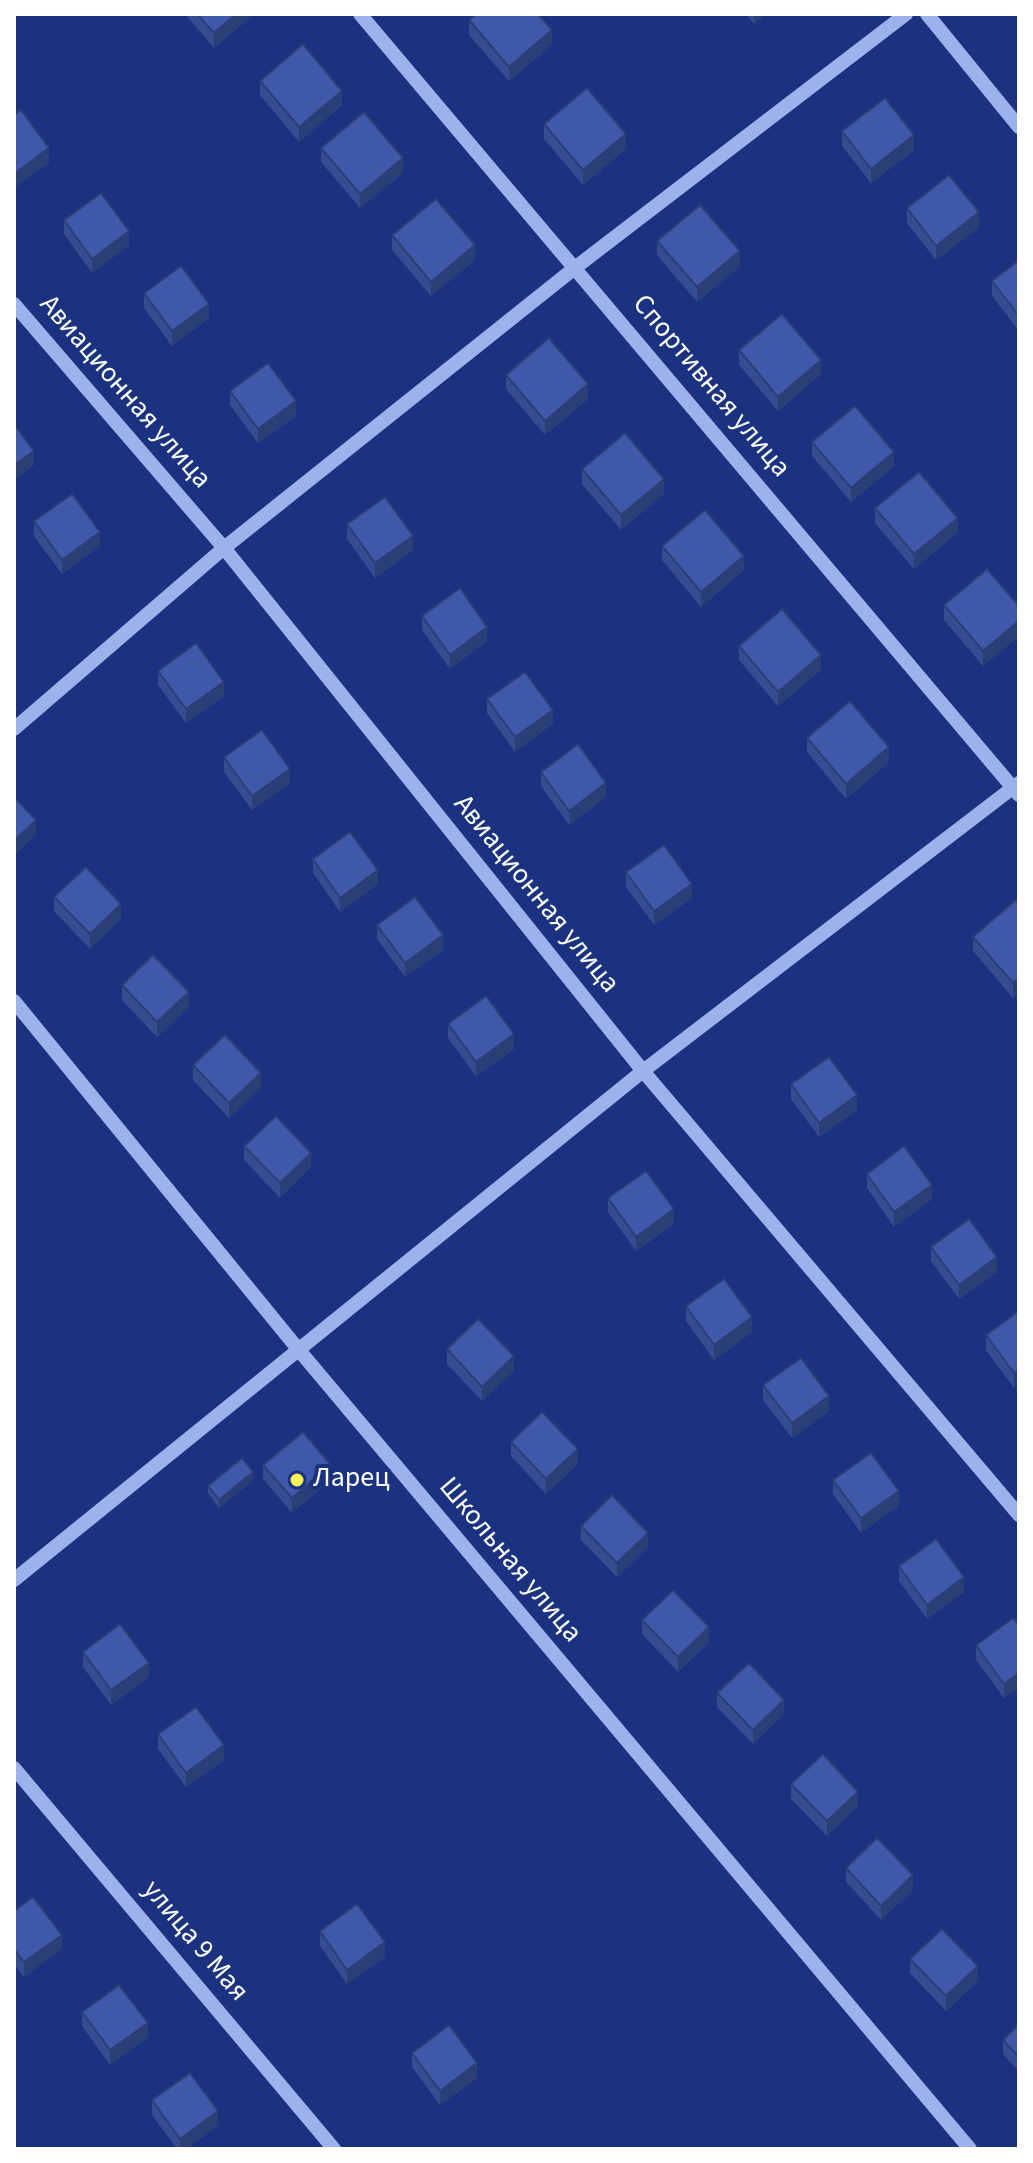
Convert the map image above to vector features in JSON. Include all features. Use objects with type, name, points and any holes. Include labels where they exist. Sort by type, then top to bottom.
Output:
[{"type":"street","name":"Спортивная улица","points":[[360,14],[1017,789]]},
{"type":"street","points":[[14,729],[224,548],[576,267],[906,14]]},
{"type":"street","points":[[927,14],[1019,127]]},
{"type":"street","name":"Авиационная улица","points":[[14,304],[224,548],[643,1071],[1019,1515]]},
{"type":"street","points":[[14,1580],[643,1071],[1017,789]]},
{"type":"street","name":"Школьная улица","points":[[14,1001],[298,1349],[970,2149]]},
{"type":"street","name":"улица 9 Мая","points":[[14,1768],[334,2149]]},
{"type":"building","points":[[197,14],[236,14],[214,33]]},
{"type":"building","points":[[477,14],[538,14],[552,30],[509,67],[469,20]]},
{"type":"building","points":[[303,44],[342,91],[299,127],[260,81]]},
{"type":"building","points":[[587,88],[626,134],[583,170],[544,124]]},
{"type":"building","points":[[885,98],[914,135],[871,169],[842,131]]},
{"type":"building","points":[[21,110],[49,148],[14,174],[14,115]]},
{"type":"building","points":[[364,112],[403,158],[360,194],[321,148]]},
{"type":"building","points":[[949,175],[979,212],[936,246],[907,208]]},
{"type":"building","points":[[101,193],[129,231],[92,259],[64,220]]},
{"type":"building","points":[[436,199],[475,245],[431,282],[392,235]]},
{"type":"building","points":[[700,205],[740,251],[697,287],[657,241]]},
{"type":"building","points":[[1019,260],[1019,316],[992,281]]},
{"type":"building","points":[[181,266],[209,304],[172,331],[144,293]]},
{"type":"building","points":[[782,314],[821,360],[778,397],[739,350]]},
{"type":"building","points":[[549,338],[588,384],[545,421],[506,375]]},
{"type":"building","points":[[268,363],[296,401],[258,429],[230,391]]},
{"type":"building","points":[[855,406],[894,452],[851,488],[812,442]]},
{"type":"building","points":[[14,424],[34,451],[14,465]]},
{"type":"building","points":[[625,433],[664,479],[621,515],[582,469]]},
{"type":"building","points":[[919,472],[958,518],[914,554],[875,508]]},
{"type":"building","points":[[72,494],[100,532],[62,560],[34,521]]},
{"type":"building","points":[[385,497],[413,536],[375,563],[347,524]]},
{"type":"building","points":[[705,510],[744,556],[701,592],[662,546]]},
{"type":"building","points":[[987,569],[1019,606],[1019,621],[983,651],[944,605]]},
{"type":"building","points":[[460,588],[487,627],[450,655],[422,616]]},
{"type":"building","points":[[782,609],[821,655],[778,692],[739,646]]},
{"type":"building","points":[[196,643],[224,682],[186,709],[158,671]]},
{"type":"building","points":[[525,672],[553,710],[515,737],[487,699]]},
{"type":"building","points":[[850,701],[889,747],[846,784],[807,738]]},
{"type":"building","points":[[262,730],[290,769],[252,796],[224,757]]},
{"type":"building","points":[[578,744],[606,783],[569,811],[541,772]]},
{"type":"building","points":[[14,797],[36,820],[14,841]]},
{"type":"building","points":[[350,832],[378,870],[340,898],[313,859]]},
{"type":"building","points":[[664,845],[692,884],[654,911],[626,872]]},
{"type":"building","points":[[86,867],[121,904],[90,934],[54,897]]},
{"type":"building","points":[[415,897],[443,935],[405,963],[377,925]]},
{"type":"building","points":[[1016,900],[1019,903],[1019,978],[1013,983],[973,937]]},
{"type":"building","points":[[153,955],[189,992],[157,1022],[122,985]]},
{"type":"building","points":[[486,996],[514,1034],[476,1062],[448,1024]]},
{"type":"building","points":[[225,1035],[261,1073],[229,1103],[193,1065]]},
{"type":"building","points":[[829,1057],[857,1095],[819,1123],[791,1084]]},
{"type":"building","points":[[276,1116],[311,1153],[280,1183],[244,1146]]},
{"type":"building","points":[[904,1146],[932,1185],[894,1212],[867,1174]]},
{"type":"building","points":[[646,1171],[674,1209],[636,1237],[608,1198]]},
{"type":"building","points":[[969,1219],[997,1257],[959,1285],[931,1247]]},
{"type":"building","points":[[724,1279],[752,1317],[714,1345],[686,1306]]},
{"type":"building","points":[[1019,1311],[1019,1370],[1014,1373],[986,1335]]},
{"type":"building","points":[[478,1319],[514,1356],[482,1387],[447,1349]]},
{"type":"building","points":[[801,1358],[829,1396],[792,1423],[763,1385]]},
{"type":"building","points":[[542,1412],[578,1449],[546,1479],[511,1442]]},
{"type":"building","name":"Ларец","points":[[303,1432],[331,1465],[292,1498],[263,1465]]},
{"type":"building","points":[[871,1453],[899,1491],[861,1518],[833,1480]]},
{"type":"building","points":[[242,1458],[253,1472],[219,1500],[208,1486]]},
{"type":"building","points":[[612,1495],[648,1533],[617,1563],[581,1526]]},
{"type":"building","points":[[936,1539],[964,1577],[927,1605],[899,1566]]},
{"type":"building","points":[[673,1590],[709,1627],[678,1657],[642,1620]]},
{"type":"building","points":[[1013,1618],[1019,1625],[1019,1673],[1004,1684],[976,1645]]},
{"type":"building","points":[[120,1624],[149,1663],[111,1690],[83,1652]]},
{"type":"building","points":[[749,1663],[784,1700],[753,1730],[717,1693]]},
{"type":"building","points":[[196,1707],[224,1745],[186,1773],[158,1734]]},
{"type":"building","points":[[823,1754],[858,1792],[827,1821],[791,1784]]},
{"type":"building","points":[[877,1838],[913,1875],[881,1906],[846,1868]]},
{"type":"building","points":[[33,1897],[62,1935],[24,1962],[14,1949],[14,1911]]},
{"type":"building","points":[[357,1904],[385,1942],[347,1970],[320,1931]]},
{"type":"building","points":[[942,1929],[978,1966],[946,1996],[910,1959]]},
{"type":"building","points":[[119,1985],[148,2023],[110,2050],[82,2012]]},
{"type":"building","points":[[1019,2024],[1019,2057],[1003,2040]]},
{"type":"building","points":[[449,2025],[477,2063],[440,2091],[412,2053]]},
{"type":"building","points":[[190,2073],[218,2111],[180,2139],[152,2100]]},
{"type":"place","name":"Ларец","points":[[297,1480]]}]
